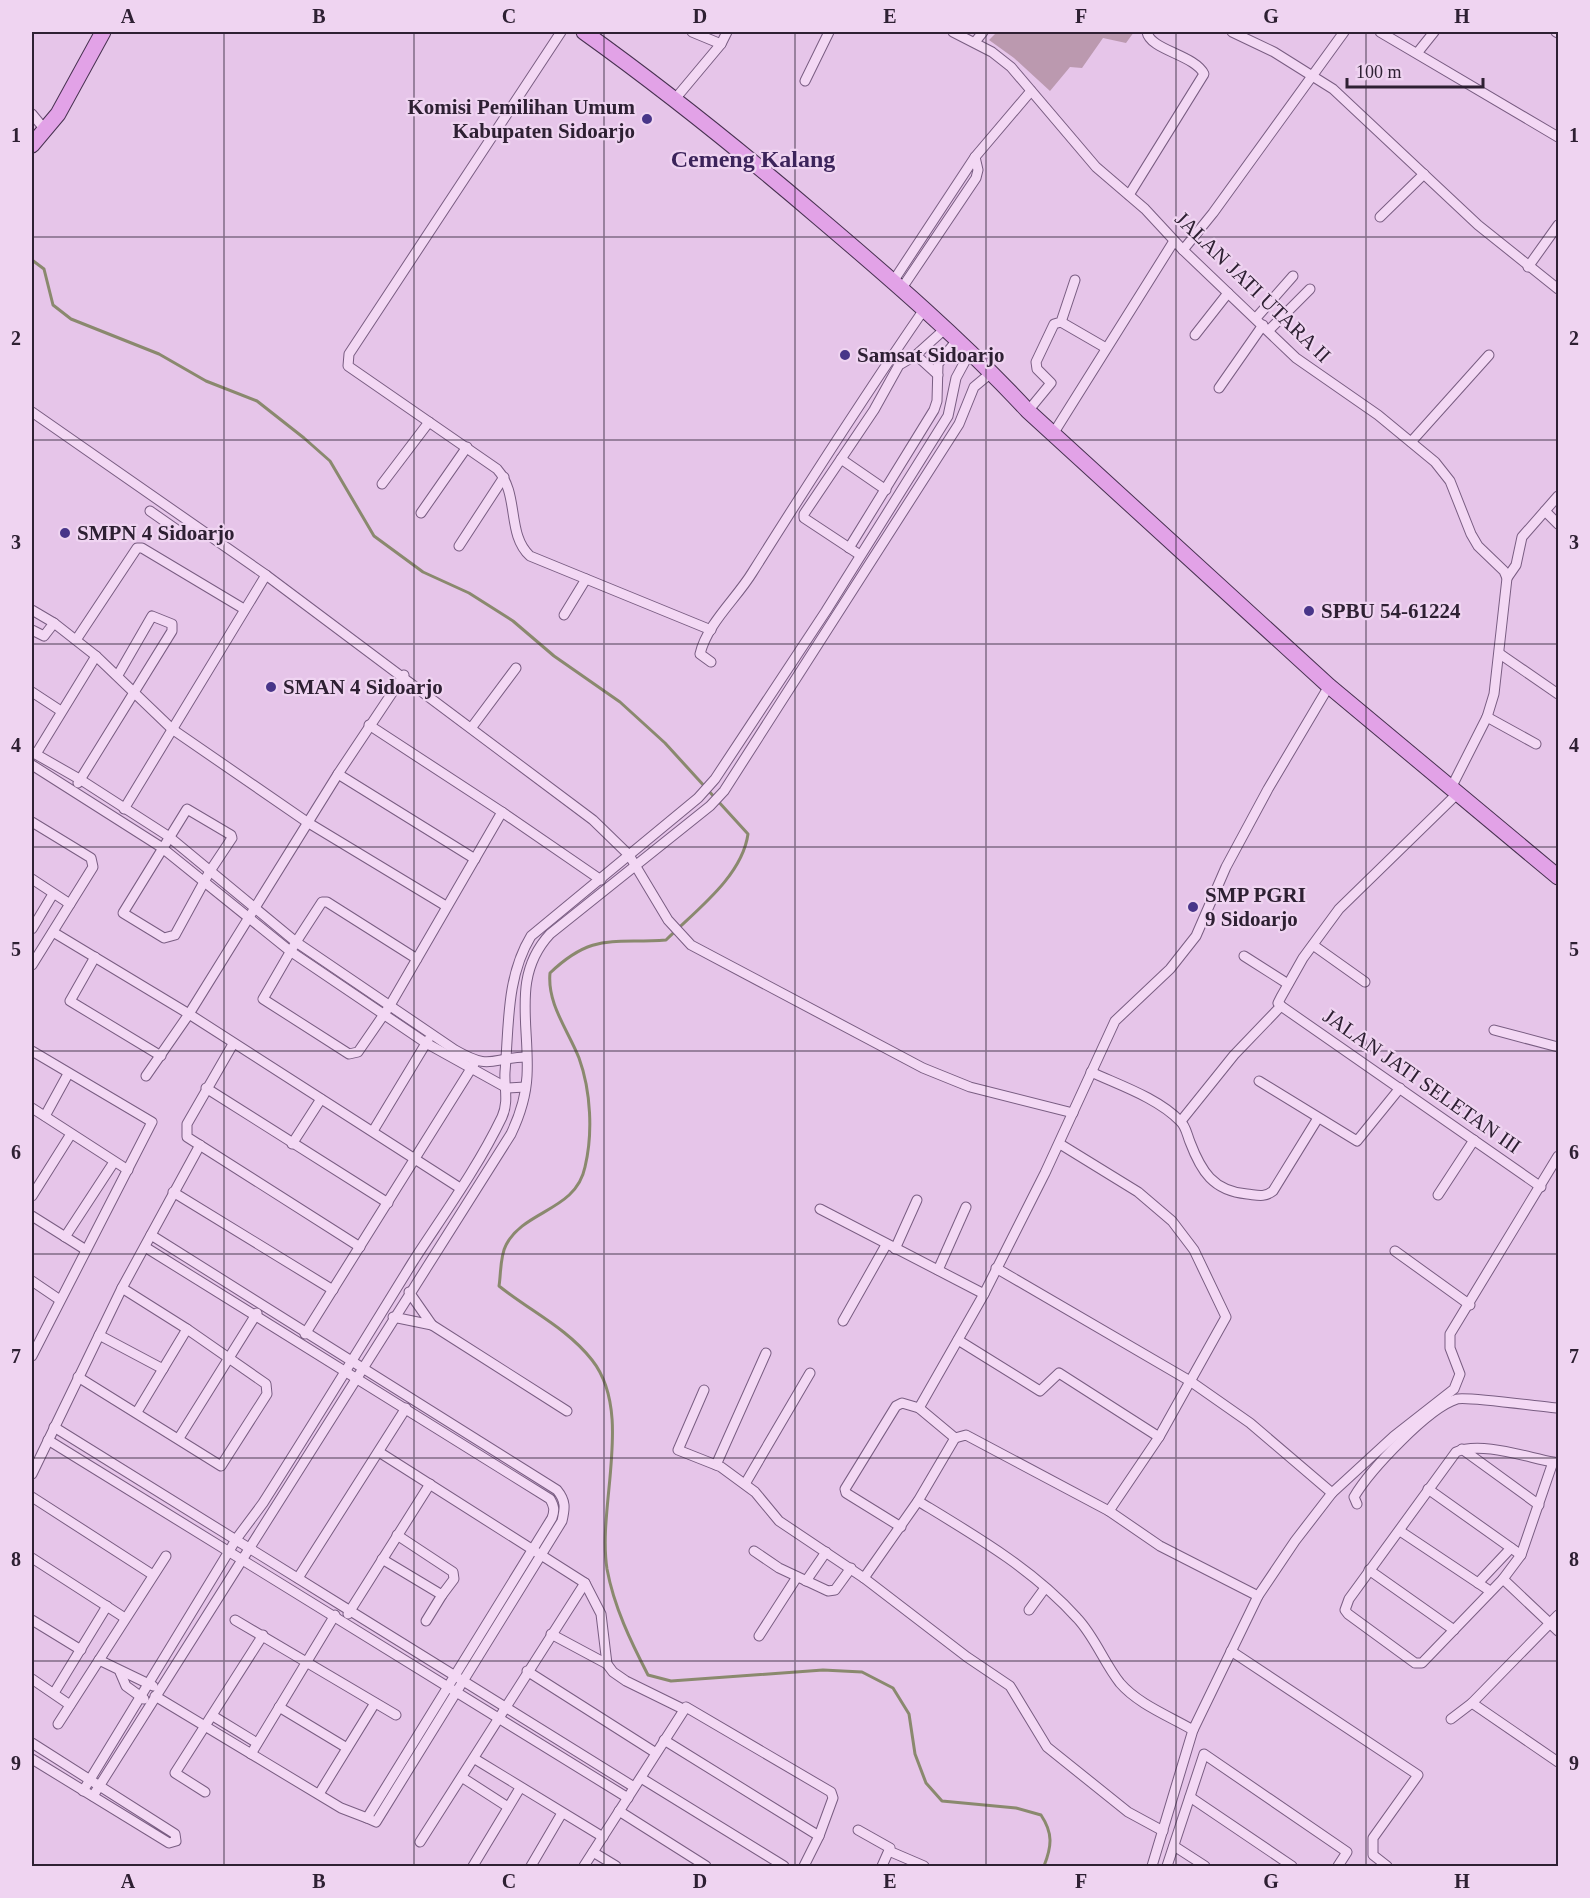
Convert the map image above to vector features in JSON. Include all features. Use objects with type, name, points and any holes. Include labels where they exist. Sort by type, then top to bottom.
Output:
[{"type":"main road","points":[[32,145],[46,131],[103,32]]},
{"type":"main road","points":[[584,32],[738,148],[898,284],[992,372],[1028,411],[1329,687],[1558,877]]},
{"type":"street","points":[[561,32],[347,360],[348,366],[467,447],[504,477],[511,491],[517,535],[523,549],[538,561],[711,630]]},
{"type":"street","points":[[692,32],[721,44]]},
{"type":"street","points":[[675,99],[721,44],[727,32]]},
{"type":"street","points":[[805,81],[829,32]]},
{"type":"street","name":"JALAN JATI UTARA II","points":[[953,32],[975,42],[1011,68],[1096,167],[1156,220],[1183,250],[1311,370],[1378,416],[1434,462],[1450,481],[1478,546],[1504,571],[1507,578]]},
{"type":"street","points":[[975,42],[983,32]]},
{"type":"street","points":[[1129,195],[1202,79],[1202,70],[1151,39],[1147,32]]},
{"type":"street","points":[[1232,32],[1314,75],[1377,128],[1424,174],[1528,267],[1558,288]]},
{"type":"street","points":[[1183,250],[1344,32]]},
{"type":"street","points":[[1380,32],[1418,52],[1558,136]]},
{"type":"street","points":[[1418,52],[1434,32]]},
{"type":"street","points":[[898,284],[975,157],[1031,91]]},
{"type":"street","points":[[32,114],[46,131]]},
{"type":"street","points":[[1380,217],[1424,174]]},
{"type":"street","points":[[1528,267],[1558,225]]},
{"type":"street","points":[[1053,434],[1174,241]]},
{"type":"street","points":[[1219,388],[1293,276]]},
{"type":"street","points":[[1060,322],[1075,280]]},
{"type":"street","points":[[1263,324],[1310,289]]},
{"type":"street","points":[[1195,334],[1228,293]]},
{"type":"street","points":[[711,662],[700,654],[711,630],[750,575],[925,308]]},
{"type":"street","points":[[1028,411],[1051,383],[1037,369],[1036,362],[1054,324],[1060,322],[1106,348]]},
{"type":"street","points":[[876,556],[849,548],[804,518],[804,514],[874,410],[895,370],[946,328]]},
{"type":"street","points":[[849,548],[934,410],[939,361],[957,340]]},
{"type":"street","points":[[93,1796],[518,1119],[525,1088],[524,992],[531,960],[537,947],[575,914],[593,893],[600,880],[698,798],[715,779],[826,611],[948,416],[956,378],[970,352]]},
{"type":"street","points":[[916,355],[938,375]]},
{"type":"street","points":[[1411,442],[1489,355]]},
{"type":"street","points":[[83,1791],[233,1545],[263,1503],[462,1185],[502,1116],[507,1088],[511,996],[519,957],[531,936],[568,905],[593,893],[636,866],[710,806],[724,791],[959,424],[974,387],[992,372]]},
{"type":"street","points":[[32,412],[266,575],[404,675],[603,828],[629,855],[668,920],[685,940],[923,1068],[970,1088],[1073,1113]]},
{"type":"street","points":[[382,484],[429,423]]},
{"type":"street","points":[[421,513],[467,447]]},
{"type":"street","points":[[841,459],[886,490]]},
{"type":"street","points":[[459,546],[504,477]]},
{"type":"street","points":[[1181,1121],[1234,1055],[1281,1006],[1278,1003],[1288,984],[1338,909],[1454,790],[1487,717],[1494,694],[1507,578],[1516,565],[1522,537],[1558,496]]},
{"type":"street","points":[[150,511],[180,532],[185,531],[190,523]]},
{"type":"street","points":[[1545,511],[1558,524]]},
{"type":"street","points":[[76,640],[137,548],[141,548],[244,609]]},
{"type":"street","points":[[124,809],[266,575]]},
{"type":"street","points":[[564,615],[586,579]]},
{"type":"street","points":[[32,610],[54,622],[96,656],[172,729],[307,822],[446,906]]},
{"type":"street","points":[[826,611],[836,618]]},
{"type":"street","points":[[73,790],[174,627],[172,624],[152,616],[118,675]]},
{"type":"street","points":[[32,630],[44,636],[54,622]]},
{"type":"street","points":[[1500,654],[1558,694]]},
{"type":"street","points":[[96,656],[34,753],[168,836],[296,942],[386,1011]]},
{"type":"street","points":[[472,727],[516,668]]},
{"type":"street","points":[[146,1076],[189,1014],[256,909],[307,822],[404,675]]},
{"type":"street","points":[[919,1408],[984,1294],[1060,1144],[1115,1021],[1170,969],[1196,936],[1226,867],[1268,789],[1329,687]]},
{"type":"street","points":[[32,692],[61,711]]},
{"type":"street","points":[[1487,717],[1536,744]]},
{"type":"street","points":[[369,725],[502,812],[600,880]]},
{"type":"street","points":[[736,747],[748,755]]},
{"type":"street","points":[[32,765],[161,847],[290,951],[507,1088],[525,1088]]},
{"type":"street","points":[[338,774],[475,859]]},
{"type":"street","points":[[187,809],[231,835],[231,841],[204,881],[175,935],[170,938],[164,938],[126,916],[124,909],[161,847],[187,809]]},
{"type":"street","points":[[417,959],[327,902],[319,906],[263,996],[265,1001],[349,1054],[358,1052],[386,1011],[417,959],[446,906],[502,812]]},
{"type":"street","points":[[32,822],[94,862],[32,965]]},
{"type":"street","points":[[32,879],[70,904]]},
{"type":"street","points":[[32,929],[53,894]]},
{"type":"street","points":[[568,905],[575,914]]},
{"type":"street","points":[[53,932],[189,1014],[417,1159],[475,1190]]},
{"type":"street","points":[[1313,945],[1365,982]]},
{"type":"street","points":[[1244,956],[1288,984]]},
{"type":"street","points":[[95,957],[70,1001],[161,1056]]},
{"type":"street","name":"JALAN JATI SELETAN III","points":[[1281,1006],[1541,1187]]},
{"type":"street","points":[[1494,1030],[1558,1047]]},
{"type":"street","points":[[373,1131],[428,1039]]},
{"type":"street","points":[[233,1044],[187,1124],[187,1137],[360,1247]]},
{"type":"street","points":[[32,1052],[152,1122],[129,1170],[33,1350]]},
{"type":"street","points":[[305,1334],[417,1159],[473,1065],[526,1057]]},
{"type":"street","points":[[1091,1072],[1144,1098],[1181,1121],[1199,1162],[1218,1187],[1233,1193],[1265,1197],[1273,1191],[1318,1118]]},
{"type":"street","points":[[45,1116],[68,1074]]},
{"type":"street","points":[[1259,1081],[1357,1142],[1400,1088]]},
{"type":"street","points":[[206,1088],[388,1203]]},
{"type":"street","points":[[292,1144],[321,1099]]},
{"type":"street","points":[[32,1108],[129,1170]]},
{"type":"street","points":[[32,1196],[71,1134]]},
{"type":"street","points":[[1438,1194],[1474,1140]]},
{"type":"street","points":[[1060,1144],[1138,1192],[1163,1212],[1194,1250],[1226,1317],[1159,1437],[1109,1511]]},
{"type":"street","points":[[32,1474],[122,1288],[201,1145]]},
{"type":"street","points":[[1152,1866],[1193,1730],[1258,1596],[1295,1541],[1332,1493],[1394,1436],[1454,1389],[1460,1379],[1450,1348],[1450,1334],[1470,1305],[1558,1156]]},
{"type":"street","points":[[65,1237],[114,1162]]},
{"type":"street","points":[[173,1192],[333,1290]]},
{"type":"street","points":[[452,1200],[463,1208]]},
{"type":"street","points":[[895,1249],[917,1200]]},
{"type":"street","points":[[938,1270],[966,1207]]},
{"type":"street","points":[[820,1209],[984,1294]]},
{"type":"street","points":[[32,1216],[86,1250]]},
{"type":"street","points":[[151,1235],[351,1362],[357,1373],[406,1408],[550,1499],[555,1510],[538,1552]]},
{"type":"street","points":[[843,1321],[886,1245]]},
{"type":"street","points":[[99,1660],[120,1672],[134,1675],[148,1684],[155,1696],[341,1808],[367,1818],[538,1552],[562,1521],[566,1506],[557,1490],[357,1373],[345,1371],[145,1247]]},
{"type":"street","points":[[1395,1251],[1470,1305]]},
{"type":"street","points":[[996,1268],[1190,1381],[1250,1424],[1332,1493]]},
{"type":"street","points":[[32,1281],[60,1300]]},
{"type":"street","points":[[78,1377],[179,1438],[221,1467],[268,1390],[266,1384],[230,1358],[122,1288]]},
{"type":"street","points":[[409,1292],[432,1324],[567,1411]]},
{"type":"street","points":[[179,1438],[261,1306]]},
{"type":"street","points":[[393,1317],[432,1324]]},
{"type":"street","points":[[137,1412],[187,1329]]},
{"type":"street","points":[[99,1335],[163,1369]]},
{"type":"street","points":[[958,1340],[1040,1391],[1059,1373],[1159,1437]]},
{"type":"street","points":[[716,1465],[766,1353]]},
{"type":"street","points":[[745,1484],[810,1373]]},
{"type":"street","points":[[704,1390],[678,1450],[716,1465],[745,1484],[755,1492],[779,1521],[851,1568],[968,1657],[1002,1678],[1010,1686],[1047,1747],[1128,1812],[1163,1831]]},
{"type":"street","points":[[1357,1504],[1354,1497],[1359,1488],[1392,1451],[1429,1416],[1458,1399],[1558,1408]]},
{"type":"street","points":[[901,1527],[846,1493],[844,1489],[896,1406],[902,1402],[919,1408],[955,1438]]},
{"type":"street","points":[[298,1578],[406,1408]]},
{"type":"street","points":[[51,1433],[233,1545],[298,1578],[345,1616]]},
{"type":"street","points":[[51,1433],[246,1552],[628,1798]]},
{"type":"street","points":[[864,1578],[918,1502],[955,1438],[966,1435],[1109,1511],[1160,1546],[1258,1596]]},
{"type":"street","points":[[1474,1446],[1556,1462],[1521,1555],[1503,1579],[1422,1663],[1415,1663],[1346,1610],[1349,1599],[1400,1531],[1450,1457],[1462,1449],[1474,1446]]},
{"type":"street","points":[[1462,1449],[1539,1505]]},
{"type":"street","points":[[378,1452],[585,1583],[601,1614],[607,1664]]},
{"type":"street","points":[[251,1754],[308,1661],[345,1616],[429,1484]]},
{"type":"street","points":[[1428,1489],[1521,1555]]},
{"type":"street","points":[[32,1497],[153,1575]]},
{"type":"street","points":[[918,1502],[991,1546],[1045,1588],[1078,1618],[1119,1682],[1131,1694],[1193,1730]]},
{"type":"street","points":[[1400,1531],[1490,1591]]},
{"type":"street","points":[[398,1535],[453,1572],[454,1579],[426,1621]]},
{"type":"street","points":[[1478,1582],[1511,1548]]},
{"type":"street","points":[[754,1551],[801,1579],[832,1592],[851,1568]]},
{"type":"street","points":[[759,1636],[801,1579],[826,1552]]},
{"type":"street","points":[[58,1724],[166,1556]]},
{"type":"street","points":[[32,1558],[125,1618]]},
{"type":"street","points":[[382,1559],[442,1595]]},
{"type":"street","points":[[1369,1570],[1454,1630]]},
{"type":"street","points":[[1503,1579],[1555,1628]]},
{"type":"street","points":[[420,1842],[475,1759],[550,1634],[585,1583]]},
{"type":"street","points":[[1029,1610],[1045,1588]]},
{"type":"street","points":[[54,1693],[107,1606]]},
{"type":"street","points":[[1451,1719],[1555,1628],[1558,1615]]},
{"type":"street","points":[[32,1620],[81,1650]]},
{"type":"street","points":[[235,1620],[396,1715]]},
{"type":"street","points":[[550,1634],[607,1664],[626,1681],[683,1708],[691,1707],[831,1792],[833,1798],[819,1836],[804,1866]]},
{"type":"street","points":[[205,1792],[175,1773],[207,1727],[263,1635]]},
{"type":"street","points":[[1231,1651],[1418,1775],[1373,1838],[1373,1856],[1387,1866]]},
{"type":"street","points":[[527,1671],[656,1754]]},
{"type":"street","points":[[120,1672],[126,1686],[141,1697],[155,1696]]},
{"type":"street","points":[[32,1679],[70,1705]]},
{"type":"street","points":[[454,1684],[505,1708],[634,1787]]},
{"type":"street","points":[[319,1794],[375,1703]]},
{"type":"street","points":[[1472,1703],[1558,1762]]},
{"type":"street","points":[[279,1707],[347,1748]]},
{"type":"street","points":[[585,1866],[683,1708]]},
{"type":"street","points":[[213,1716],[257,1743]]},
{"type":"street","points":[[664,1740],[819,1836]]},
{"type":"street","points":[[32,1743],[175,1834],[176,1842],[170,1844],[32,1759]]},
{"type":"street","points":[[1167,1866],[1204,1754],[1347,1852],[1338,1866]]},
{"type":"street","points":[[475,1759],[603,1837]]},
{"type":"street","points":[[463,1778],[508,1807]]},
{"type":"street","points":[[641,1778],[784,1866]]},
{"type":"street","points":[[473,1866],[520,1788]]},
{"type":"street","points":[[1190,1797],[1292,1866]]},
{"type":"street","points":[[619,1811],[706,1866]]},
{"type":"street","points":[[531,1866],[562,1813]]},
{"type":"street","points":[[858,1830],[890,1848],[882,1866]]},
{"type":"street","points":[[1174,1845],[1205,1866]]},
{"type":"street","points":[[889,1851],[924,1866]]},
{"type":"street","points":[[593,1852],[616,1866]]},
{"type":"shaded area","points":[[997,32],[1134,32],[1126,43],[1103,38],[1082,68],[1070,67],[1050,91],[1014,58],[989,40]]},
{"type":"waterway","points":[[32,260],[44,269],[53,305],[71,319],[159,354],[206,381],[257,401],[304,438],[330,461],[374,536],[423,572],[469,593],[513,621],[554,656],[620,702],[665,743],[748,834],[744,850],[727,879],[666,940],[617,941],[592,946],[579,951],[550,973],[555,1006],[579,1058],[586,1084],[590,1112],[588,1154],[580,1182],[571,1193],[514,1233],[504,1249],[499,1286],[571,1338],[592,1360],[604,1382],[611,1406],[613,1433],[606,1517],[607,1569],[629,1637],[648,1675],[671,1681],[823,1670],[862,1672],[893,1688],[909,1714],[915,1754],[926,1783],[942,1801],[1016,1808],[1041,1815],[1048,1828],[1050,1840],[1044,1866]]},
{"type":"place","name":"Komisi Pemilihan Umum Kabupaten Sidoarjo","points":[[647,119]]},
{"type":"place","name":"Samsat Sidoarjo","points":[[845,355]]},
{"type":"place","name":"SMPN 4 Sidoarjo","points":[[65,533]]},
{"type":"place","name":"SPBU 54-61224","points":[[1309,611]]},
{"type":"place","name":"SMAN 4 Sidoarjo","points":[[271,687]]},
{"type":"place","name":"SMP PGRI 9 Sidoarjo","points":[[1193,907]]},
{"type":"district","name":"Cemeng Kalang","points":[[753,159]]}]
